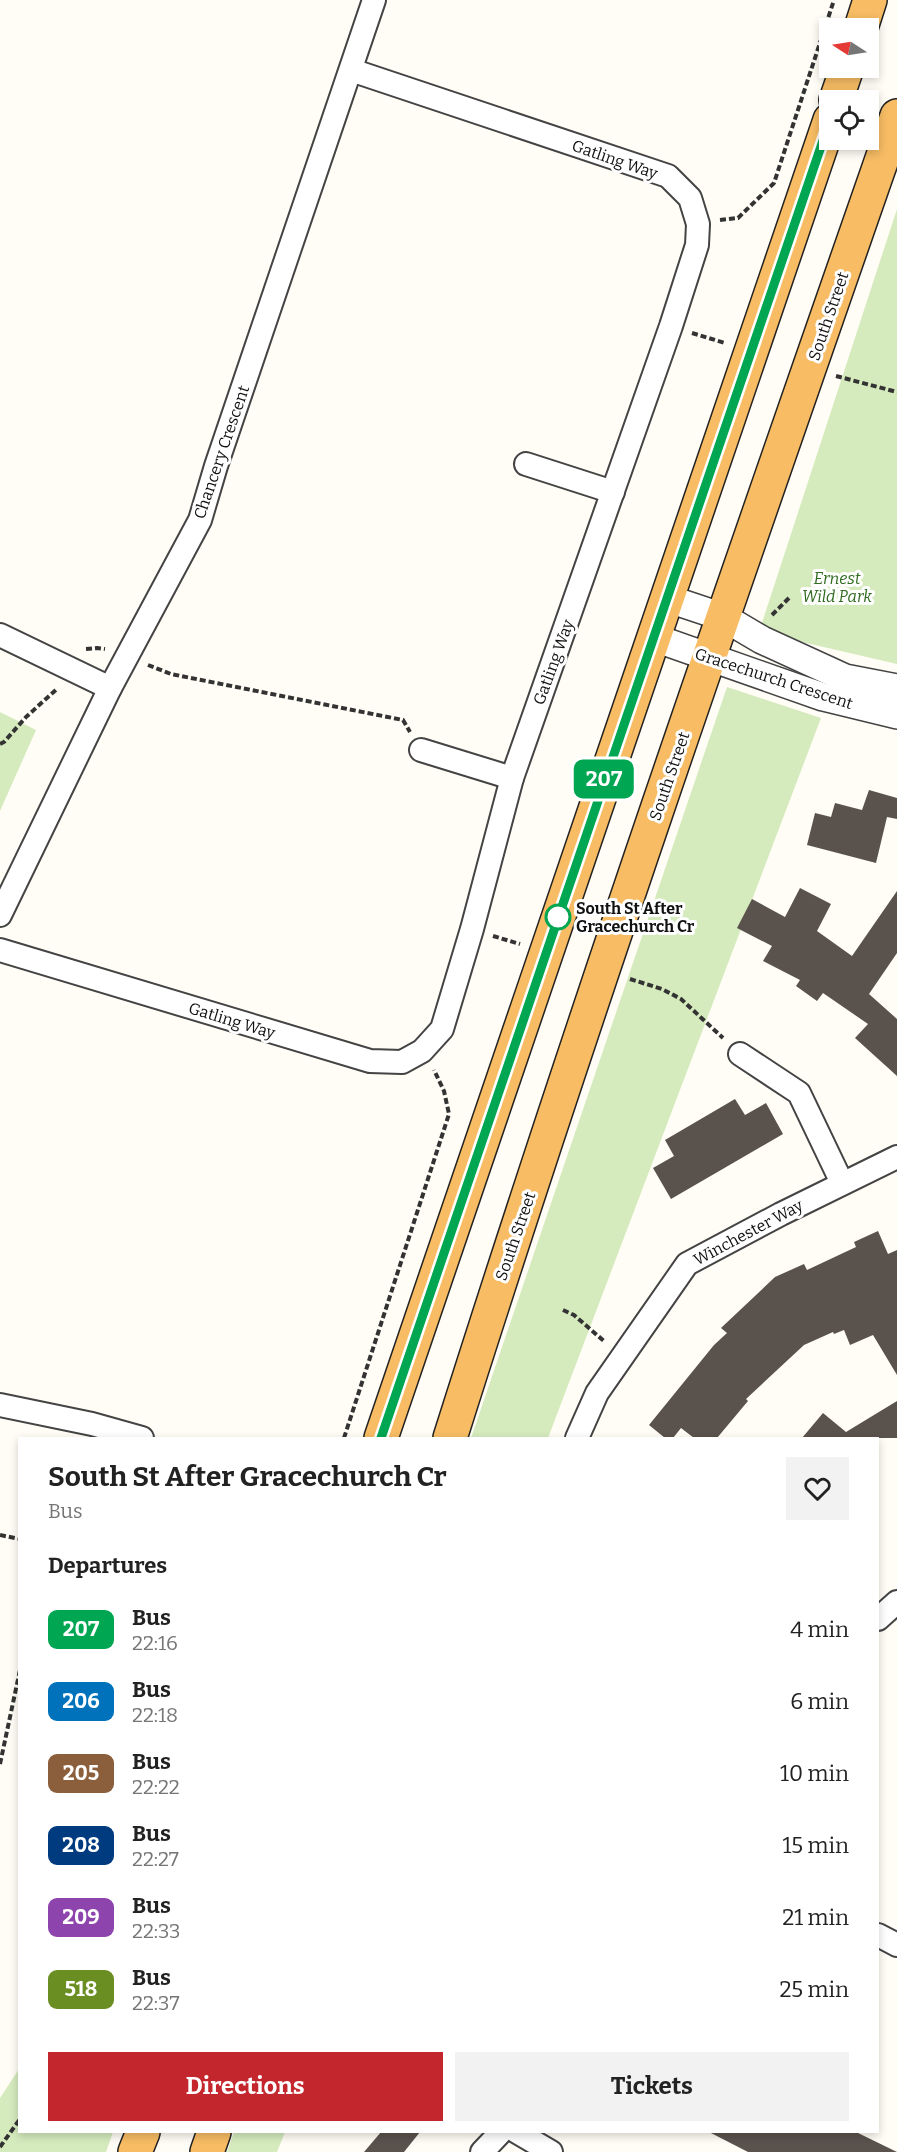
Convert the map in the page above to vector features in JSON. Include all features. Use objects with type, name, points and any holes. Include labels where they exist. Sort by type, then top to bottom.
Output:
[{"type":"highway","points":[[864,18],[870,0]]},
{"type":"highway","name":"South Street","points":[[450,1437],[498,1286],[709,658],[897,116]]},
{"type":"highway","points":[[381,1437],[820,150]]},
{"type":"highway","points":[[135,2152],[143,2133]]},
{"type":"highway","points":[[207,2152],[214,2133]]},
{"type":"street","name":"Chancery Crescent","points":[[0,915],[110,688],[200,520],[216,466],[374,0]]},
{"type":"street","name":"Gatling Way","points":[[0,950],[370,1061],[402,1062],[422,1051],[442,1029],[472,929],[512,778],[675,316],[697,245],[699,224],[690,198],[668,176],[351,70]]},
{"type":"street","points":[[526,464],[613,492]]},
{"type":"street","name":"Gracechurch Crescent","points":[[666,598],[723,617],[762,640],[845,678],[897,688]]},
{"type":"street","points":[[0,635],[110,688]]},
{"type":"street","name":"Gracechurch Crescent","points":[[652,637],[823,697],[897,715]]},
{"type":"street","points":[[421,750],[512,778]]},
{"type":"street","points":[[740,1054],[799,1094],[842,1183]]},
{"type":"street","name":"Winchester Way","points":[[578,1437],[597,1393],[687,1264],[842,1183],[897,1157]]},
{"type":"street","points":[[0,1405],[92,1424],[138,1437]]},
{"type":"street","points":[[879,1618],[897,1602]]},
{"type":"street","points":[[879,1936],[897,1945]]},
{"type":"street","points":[[482,2152],[500,2133]]},
{"type":"street","points":[[519,2133],[551,2152]]},
{"type":"path","points":[[699,224],[738,218],[774,183],[834,0]]},
{"type":"path","points":[[772,614],[790,597]]},
{"type":"path","points":[[0,744],[60,686],[68,668],[82,657],[87,648],[97,648],[128,655],[171,674],[403,720],[421,750]]},
{"type":"path","points":[[344,1437],[449,1114],[444,1091],[422,1051]]},
{"type":"path","points":[[563,1310],[574,1315],[622,1357]]},
{"type":"path","points":[[0,1535],[18,1539]]},
{"type":"path","points":[[0,1764],[18,1679]]},
{"type":"path","points":[[0,2147],[18,2123]]},
{"type":"green space","name":"Ernest Wild Park","points":[[897,209],[897,664],[759,632]]},
{"type":"green space","points":[[727,687],[821,718],[548,1437],[471,1437]]},
{"type":"green space","points":[[0,712],[36,730],[0,811]]},
{"type":"green space","points":[[18,2071],[18,2133],[113,2133],[106,2152],[0,2152],[0,2098]]},
{"type":"green space","points":[[234,2133],[285,2133],[277,2152],[227,2152]]},
{"type":"building","points":[[869,790],[897,798],[897,819],[887,817],[876,863],[807,845],[815,813],[831,817],[835,803],[862,810]]},
{"type":"building","points":[[800,888],[831,904],[817,931],[852,956],[897,891],[897,953],[869,994],[897,1019],[897,1076],[855,1038],[868,1024],[823,993],[817,1001],[796,986],[800,980],[763,961],[772,946],[737,928],[752,899],[785,917]]},
{"type":"building","points":[[735,1099],[745,1115],[766,1103],[783,1134],[671,1199],[653,1168],[674,1156],[665,1140]]},
{"type":"building","points":[[878,1231],[888,1254],[897,1250],[897,1375],[873,1335],[850,1345],[844,1330],[834,1334],[833,1332],[804,1345],[746,1399],[748,1401],[718,1437],[693,1437],[681,1428],[674,1437],[664,1437],[649,1425],[714,1345],[727,1333],[721,1328],[775,1277],[804,1264],[807,1270],[856,1247],[854,1242]]},
{"type":"building","points":[[897,1401],[897,1438],[803,1437],[823,1413],[846,1432]]},
{"type":"building","points":[[380,2133],[419,2133],[404,2152],[364,2152]]},
{"type":"building","points":[[711,2133],[858,2133],[897,2152],[748,2152]]},
{"type":"bus line","name":"207","points":[[381,1437],[820,150]]},
{"type":"place","name":"South St After Gracechurch Cr","points":[[558,917]]}]
